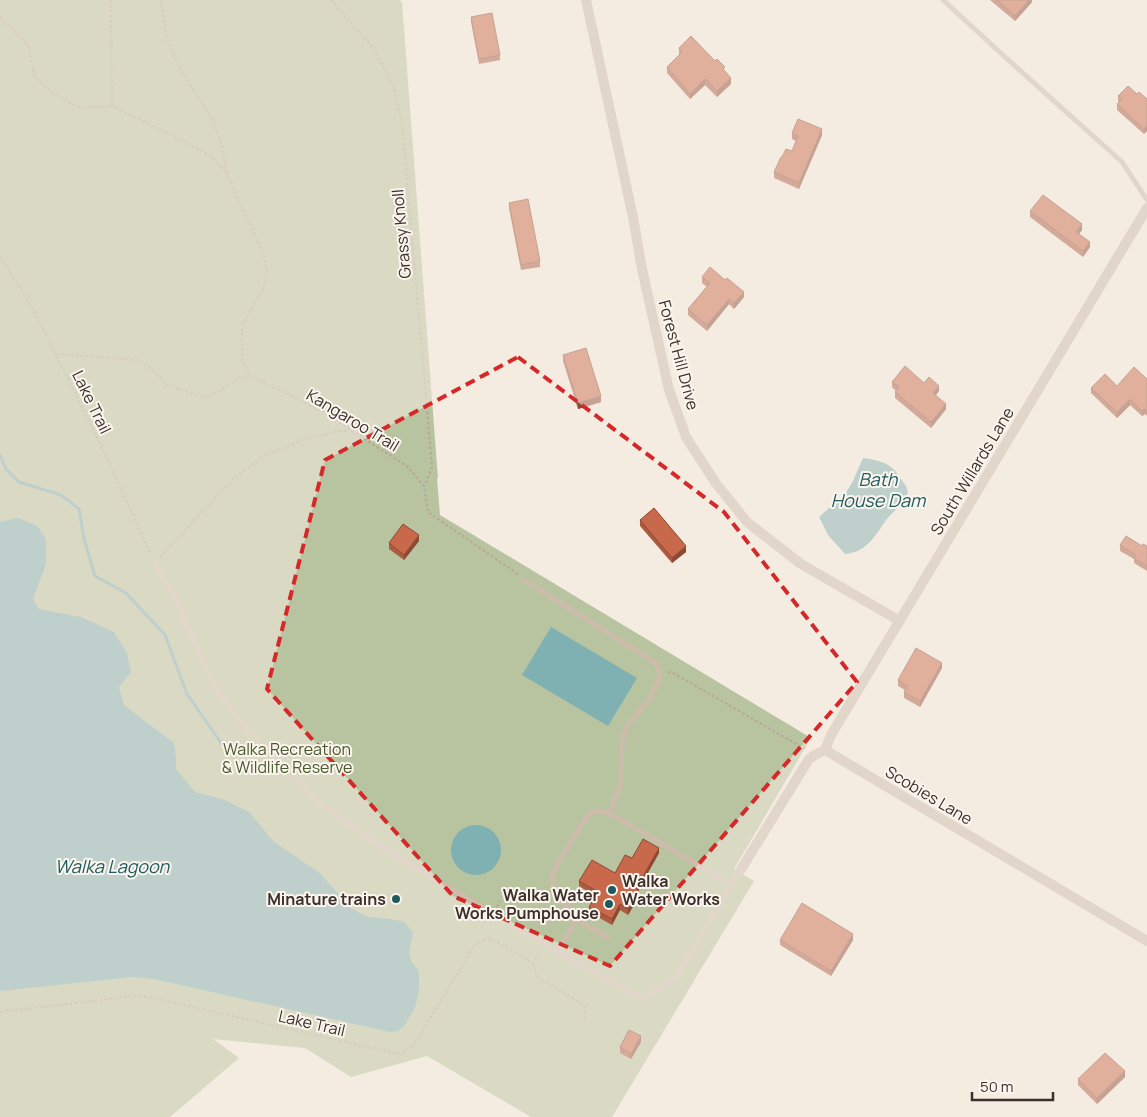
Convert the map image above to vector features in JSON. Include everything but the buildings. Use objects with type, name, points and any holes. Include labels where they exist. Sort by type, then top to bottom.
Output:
[{"type":"street","name":"Forest Hill Drive","points":[[586,0],[669,390],[686,437],[714,482],[747,522],[801,564],[900,620]]},
{"type":"street","name":"South Willards Lane","points":[[825,750],[831,736],[1147,208]]},
{"type":"street","points":[[740,871],[809,759],[825,750]]},
{"type":"street","name":"Scobies Lane","points":[[825,750],[1147,941]]},
{"type":"lane","points":[[943,0],[1122,162],[1147,200]]},
{"type":"lane","points":[[154,563],[176,600],[215,688],[242,724],[325,807],[387,851],[633,994],[645,997],[676,977],[740,871]]},
{"type":"lane","points":[[524,580],[656,663],[660,672],[658,683],[648,702],[628,726],[622,741],[621,784],[609,813]]},
{"type":"lane","points":[[558,952],[576,919],[575,913],[561,901],[553,888],[553,875],[584,820],[592,812],[601,811],[609,813],[732,885]]},
{"type":"lane","points":[[576,919],[607,937]]},
{"type":"path","points":[[111,0],[112,106]]},
{"type":"path","points":[[56,354],[138,360],[149,367],[167,385],[203,397],[213,395],[242,377],[250,376],[242,359],[242,326],[263,290],[267,272],[264,256],[227,173],[222,146],[212,119],[179,67],[166,36],[161,0]]},
{"type":"path","name":"Grassy Knoll","points":[[331,0],[374,50],[393,84],[402,123],[432,467],[424,486]]},
{"type":"path","points":[[0,17],[28,45],[36,78],[52,93],[80,108],[112,106],[211,156],[227,173]]},
{"type":"path","name":"Lake Trail","points":[[0,256],[38,318],[106,456],[154,563]]},
{"type":"path","name":"Kangaroo Trail","points":[[250,376],[328,414],[408,466],[424,486],[428,512],[514,571],[524,580]]},
{"type":"path","points":[[154,563],[233,479],[264,456],[302,440],[350,430]]},
{"type":"path","points":[[660,672],[673,673],[815,755]]},
{"type":"path","name":"Lake Trail","points":[[0,1012],[133,996],[148,997],[394,1053],[403,1052],[414,1045],[475,944],[486,940],[497,942],[533,964]]},
{"type":"path","points":[[546,945],[533,964],[537,977],[585,1007],[585,1018]]},
{"type":"highlighted area","points":[[518,357],[724,512],[857,682],[610,966],[453,896],[267,689],[325,460]]},
{"type":"green space","name":"Walka Recreation & Wildlife Reserve","points":[[0,0],[399,0],[402,2],[440,515],[811,738],[734,869],[754,881],[612,1117],[531,1117],[427,1056],[351,1077],[305,1048],[213,1039],[239,1058],[170,1117],[0,1117]]},
{"type":"water","name":"Bath House Dam","points":[[863,458],[876,460],[891,467],[905,485],[908,494],[904,502],[889,516],[870,542],[860,550],[845,554],[828,535],[819,517],[845,494]]},
{"type":"water","name":"Walka Lagoon","points":[[18,518],[37,526],[46,539],[46,564],[33,599],[39,609],[81,617],[114,632],[127,653],[131,672],[119,687],[124,705],[174,743],[176,769],[195,792],[225,800],[249,812],[273,841],[321,874],[349,907],[368,917],[404,922],[413,932],[410,957],[419,971],[419,990],[415,1008],[404,1026],[398,1031],[390,1032],[154,979],[133,977],[0,991],[0,522]]},
{"type":"water","points":[[551,627],[637,678],[608,726],[522,675]]},
{"type":"water","points":[[476,825],[486,827],[494,832],[499,840],[501,850],[499,860],[494,868],[486,873],[476,875],[466,873],[458,868],[453,860],[451,850],[453,840],[458,832],[466,827]]},
{"type":"waterway","points":[[0,455],[6,469],[19,482],[61,495],[79,509],[84,539],[95,576],[126,593],[165,635],[187,694],[221,743]]},
{"type":"place","name":"Walka Water Works","points":[[612,890]]},
{"type":"place","name":"Minature trains","points":[[396,899]]},
{"type":"place","name":"Walka Water Works Pumphouse","points":[[609,904]]}]
